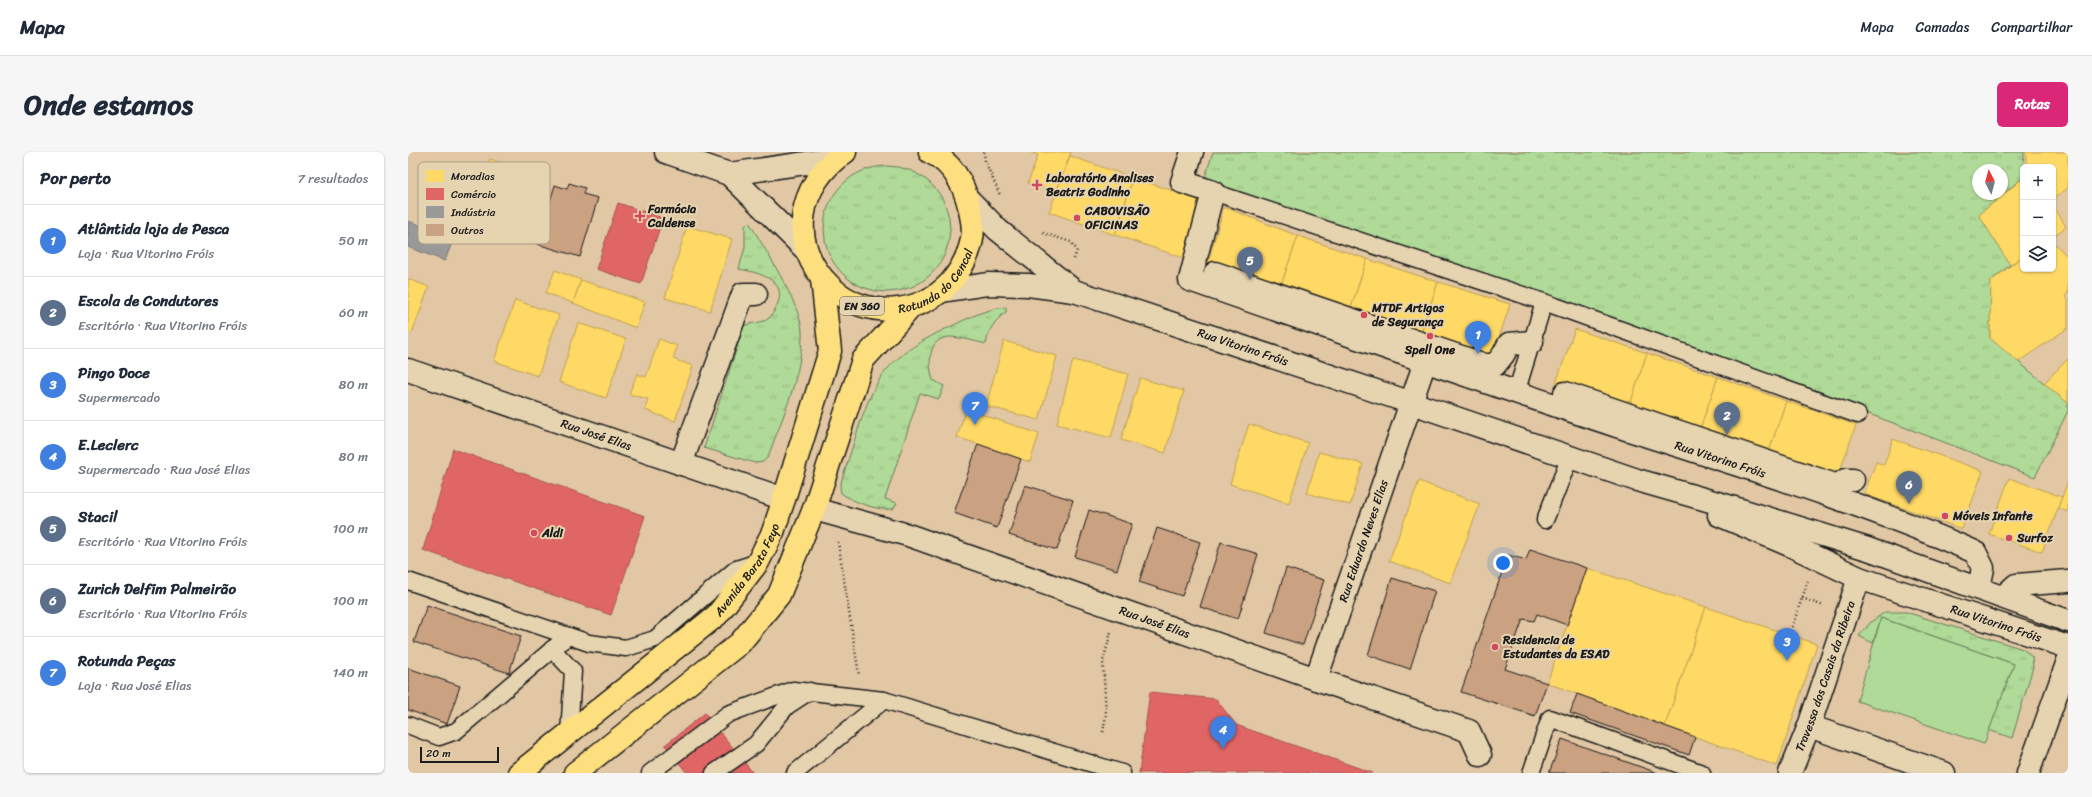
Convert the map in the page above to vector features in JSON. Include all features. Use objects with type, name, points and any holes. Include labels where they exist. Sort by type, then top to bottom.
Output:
[{"type":"main road","name":"Rotunda do Cencal","points":[[839,156],[817,177],[806,200],[802,224],[805,249],[812,265],[822,279],[840,296],[862,306],[886,310],[911,307],[927,301],[942,292],[958,273],[969,250],[973,226],[970,201],[953,162],[930,152]]},
{"type":"main road","name":"Avenida Barata Feyo","points":[[519,773],[717,616],[758,562],[773,532],[830,351],[822,279]]},
{"type":"main road","points":[[575,773],[740,643],[779,595],[814,509],[863,360],[911,307]]},
{"type":"street","name":"EN 360","points":[[666,152],[730,174],[805,249]]},
{"type":"street","points":[[1192,152],[1182,182],[1213,192]]},
{"type":"street","name":"EN 360","points":[[730,174],[839,156]]},
{"type":"street","name":"Rua Vitorino Fróis","points":[[1213,192],[1190,280],[1516,393],[1855,504],[1945,539],[1975,552],[1983,568],[1979,588]]},
{"type":"street","name":"Rua Vitorino Fróis","points":[[970,201],[998,230],[1074,291]]},
{"type":"street","points":[[1215,273],[1485,365],[1495,365],[1504,355],[1509,344],[1532,342]]},
{"type":"street","name":"Rua Vitorino Fróis","points":[[942,292],[988,284],[1028,286],[1074,291],[1412,403],[1637,480],[1736,508],[1868,549],[2003,596],[2068,621]]},
{"type":"street","points":[[681,464],[743,294],[756,294]]},
{"type":"street","points":[[1412,403],[1426,362]]},
{"type":"street","name":"Rua José Elias","points":[[408,370],[784,499]]},
{"type":"street","points":[[1564,393],[1845,483]]},
{"type":"street","name":"Rua Eduardo Neves Elias","points":[[1316,679],[1412,403]]},
{"type":"street","name":"Rua Vitorino Fróis","points":[[1637,480],[1859,578],[2068,646]]},
{"type":"street","name":"Rua José Elias","points":[[814,509],[908,535],[1316,679],[1470,731],[1480,755]]},
{"type":"street","name":"Travessa dos Casais da Ribeira","points":[[1790,773],[1809,726],[1868,549]]},
{"type":"street","points":[[2003,596],[2016,585],[2068,582]]},
{"type":"street","points":[[2028,773],[2068,661]]},
{"type":"street","points":[[1809,726],[1944,773]]},
{"type":"lane","points":[[1213,192],[1544,302],[1858,414]]},
{"type":"lane","points":[[1516,393],[1544,302]]},
{"type":"lane","points":[[1545,520],[1570,457]]},
{"type":"lane","points":[[408,581],[589,643],[626,648],[655,639],[736,569],[758,562]]},
{"type":"lane","points":[[408,725],[439,736],[456,731],[568,636]]},
{"type":"lane","points":[[552,649],[573,671],[569,734]]},
{"type":"lane","points":[[650,773],[728,714],[793,690],[884,700],[1122,773]]},
{"type":"lane","points":[[714,773],[756,744],[787,706],[810,691]]},
{"type":"lane","points":[[795,773],[884,700]]},
{"type":"lane","points":[[1531,773],[1550,718],[1697,772]]},
{"type":"path","points":[[838,538],[863,698]]},
{"type":"path","points":[[1792,627],[1808,581]]},
{"type":"path","points":[[1103,732],[1106,715],[1103,661],[1118,609]]},
{"type":"green space","points":[[1213,152],[2024,152],[2023,164],[2020,164],[2020,180],[2008,190],[2008,164],[1972,164],[1972,200],[1996,200],[1979,215],[2010,265],[1991,281],[1990,338],[2068,403],[2068,411],[2035,477],[1734,364],[1431,257],[1228,189],[1205,178]]},
{"type":"green space","points":[[893,166],[905,168],[917,173],[932,184],[943,199],[948,211],[950,229],[948,247],[943,259],[932,274],[917,285],[905,290],[881,292],[869,290],[857,285],[842,274],[831,259],[826,247],[824,223],[826,211],[831,199],[842,184],[857,173],[869,168]]},
{"type":"green space","points":[[749,222],[772,260],[788,291],[800,320],[802,331],[799,363],[791,396],[768,457],[763,462],[755,463],[704,448],[744,326],[768,319],[774,312],[780,295],[774,282],[768,278],[754,272],[739,269],[745,247],[745,226]]},
{"type":"green space","points":[[1006,307],[1006,312],[995,322],[990,330],[986,344],[952,337],[944,338],[938,341],[934,346],[930,359],[931,374],[933,380],[944,386],[939,399],[920,393],[885,499],[897,503],[893,509],[880,509],[866,505],[852,500],[841,493],[840,486],[868,402],[879,380],[893,363],[911,348],[931,336],[978,314]]},
{"type":"green space","points":[[1885,612],[1906,612],[2023,649],[2032,657],[2033,667],[2012,738],[1989,730],[2014,664],[1881,618],[1873,643],[1859,636],[1871,622]]},
{"type":"green space","points":[[1881,618],[2014,664],[1984,744],[1857,701]]},
{"type":"building: Moradias","points":[[1030,152],[1071,152],[1056,192],[1028,183],[1038,155]]},
{"type":"building: Moradias","points":[[2026,152],[2068,152],[2068,188],[2056,197],[2056,164],[2026,164]]},
{"type":"building: Moradias","points":[[1070,156],[1133,178],[1115,235],[1049,212]]},
{"type":"building: Moradias","points":[[490,159],[499,162],[489,162]]},
{"type":"building: Moradias","points":[[1133,178],[1203,200],[1184,258],[1115,235]]},
{"type":"building: Moradias","points":[[2020,181],[2020,258],[2010,265],[1979,215],[1997,200],[2008,200],[2008,191]]},
{"type":"building: Moradias","points":[[1224,207],[1298,236],[1279,291],[1207,266]]},
{"type":"building: Moradias","points":[[2056,209],[2066,227],[2056,234]]},
{"type":"building: Moradias","points":[[687,226],[732,239],[710,311],[665,298]]},
{"type":"building: Moradias","points":[[1298,236],[1367,259],[1349,314],[1279,291]]},
{"type":"building: Moradias","points":[[2056,245],[2068,257],[2068,293],[2065,296],[2068,300],[2068,328],[2018,362],[1990,338],[1991,281],[2020,258],[2020,272],[2056,272]]},
{"type":"building: Moradias","points":[[1367,259],[1438,282],[1420,337],[1349,314]]},
{"type":"building: Moradias","points":[[555,270],[581,280],[573,303],[546,293]]},
{"type":"building: Moradias","points":[[408,279],[429,287],[412,333],[408,332]]},
{"type":"building: Moradias","points":[[581,280],[645,302],[636,328],[573,303]]},
{"type":"building: Moradias","points":[[1438,282],[1510,304],[1492,359],[1420,337]]},
{"type":"building: Moradias","points":[[515,300],[559,315],[538,376],[494,361]]},
{"type":"building: Moradias","points":[[578,323],[626,339],[606,398],[559,382]]},
{"type":"building: Moradias","points":[[1575,329],[1647,353],[1629,408],[1556,383]]},
{"type":"building: Moradias","points":[[659,339],[677,346],[673,359],[693,366],[675,421],[645,410],[648,399],[629,394],[637,374],[646,377]]},
{"type":"building: Moradias","points":[[1004,341],[1057,356],[1039,420],[986,406]]},
{"type":"building: Moradias","points":[[1647,353],[1718,377],[1699,432],[1629,408]]},
{"type":"building: Moradias","points":[[2068,359],[2068,403],[2044,383]]},
{"type":"building: Moradias","points":[[1073,360],[1128,374],[1111,438],[1057,424]]},
{"type":"building: Moradias","points":[[1718,377],[1786,401],[1768,455],[1699,432]]},
{"type":"building: Moradias","points":[[1140,378],[1184,391],[1165,453],[1121,440]]},
{"type":"building: Moradias","points":[[1786,401],[1856,425],[1837,479],[1768,455]]},
{"type":"building: Moradias","points":[[966,409],[1039,434],[1030,462],[957,437]]},
{"type":"building: Moradias","points":[[1249,424],[1308,443],[1289,503],[1230,484]]},
{"type":"building: Moradias","points":[[1893,439],[1983,471],[1962,529],[1864,494],[1876,462],[1884,465]]},
{"type":"building: Moradias","points":[[1319,452],[1363,464],[1350,505],[1307,493]]},
{"type":"building: Moradias","points":[[2009,478],[2062,497],[2042,552],[1989,534]]},
{"type":"building: Moradias","points":[[1419,481],[1480,504],[1450,583],[1389,561]]},
{"type":"building: Moradias","points":[[2068,481],[2068,512],[2058,508]]},
{"type":"building: Moradias","points":[[1587,568],[1706,607],[1665,726],[1547,683]]},
{"type":"building: Moradias","points":[[1706,607],[1817,644],[1777,766],[1665,726]]},
{"type":"building: Comércio","points":[[618,203],[663,218],[641,284],[596,269]]},
{"type":"building: Comércio","name":"Aldi","points":[[453,449],[645,516],[611,615],[423,550]]},
{"type":"building: Comércio","points":[[1150,692],[1216,699],[1236,725],[1373,773],[1139,773]]},
{"type":"building: Comércio","points":[[705,713],[753,773],[687,773],[665,745]]},
{"type":"building: Indústria","points":[[408,221],[418,224],[418,244],[451,244],[445,261],[408,247]]},
{"type":"building: Outros","points":[[569,183],[585,188],[583,194],[598,198],[580,257],[537,244],[550,244],[550,201],[555,185],[567,189]]},
{"type":"building: Outros","points":[[978,444],[1021,459],[997,528],[954,513]]},
{"type":"building: Outros","points":[[1025,485],[1073,500],[1057,550],[1009,535]]},
{"type":"building: Outros","points":[[1089,510],[1132,524],[1117,570],[1075,557]]},
{"type":"building: Outros","points":[[1157,528],[1200,542],[1182,596],[1139,582]]},
{"type":"building: Outros","points":[[1221,542],[1258,554],[1238,619],[1200,607]]},
{"type":"building: Outros","name":"Residencia de Estudantes da ESAD","points":[[1530,549],[1587,568],[1567,625],[1537,614],[1534,621],[1523,619],[1505,669],[1547,683],[1535,716],[1461,692],[1508,555],[1526,560]]},
{"type":"building: Outros","points":[[1286,568],[1324,580],[1303,645],[1266,633]]},
{"type":"building: Outros","points":[[1392,578],[1435,591],[1410,669],[1368,655]]},
{"type":"building: Outros","points":[[427,605],[521,636],[509,673],[414,642]]},
{"type":"building: Outros","points":[[408,668],[460,686],[447,724],[408,710]]},
{"type":"building: Outros","points":[[1577,694],[1695,737],[1689,755],[1570,713]]},
{"type":"building: Outros","points":[[1562,739],[1658,773],[1549,773]]},
{"type":"place","name":"Laboratório Analises Beatriz Godinho","points":[[1037,185]]},
{"type":"place","name":"Farmácia Caldense","points":[[640,216]]},
{"type":"place","name":"CABOVISÃO OFICINAS","points":[[1077,218]]},
{"type":"place","name":"Stacil","points":[[1250,280]]},
{"type":"place","name":"MTDF Artigos de Segurança","points":[[1364,315]]},
{"type":"place","name":"Spell One","points":[[1430,336]]},
{"type":"place","name":"Atlântida loja de Pesca","points":[[1478,354]]},
{"type":"place","name":"Rotunda Peças","points":[[975,425]]},
{"type":"place","name":"Escola de Condutores","points":[[1727,435]]},
{"type":"place","name":"Zurich Delfim Palmeirão","points":[[1909,504]]},
{"type":"place","name":"Móveis Infante","points":[[1945,516]]},
{"type":"place","name":"Aldi","points":[[534,533]]},
{"type":"place","name":"Surfoz","points":[[2009,538]]},
{"type":"place","name":"Residencia de Estudantes da ESAD","points":[[1495,647]]},
{"type":"place","name":"Pingo Doce","points":[[1787,661]]},
{"type":"place","name":"E.Leclerc","points":[[1223,749]]}]
